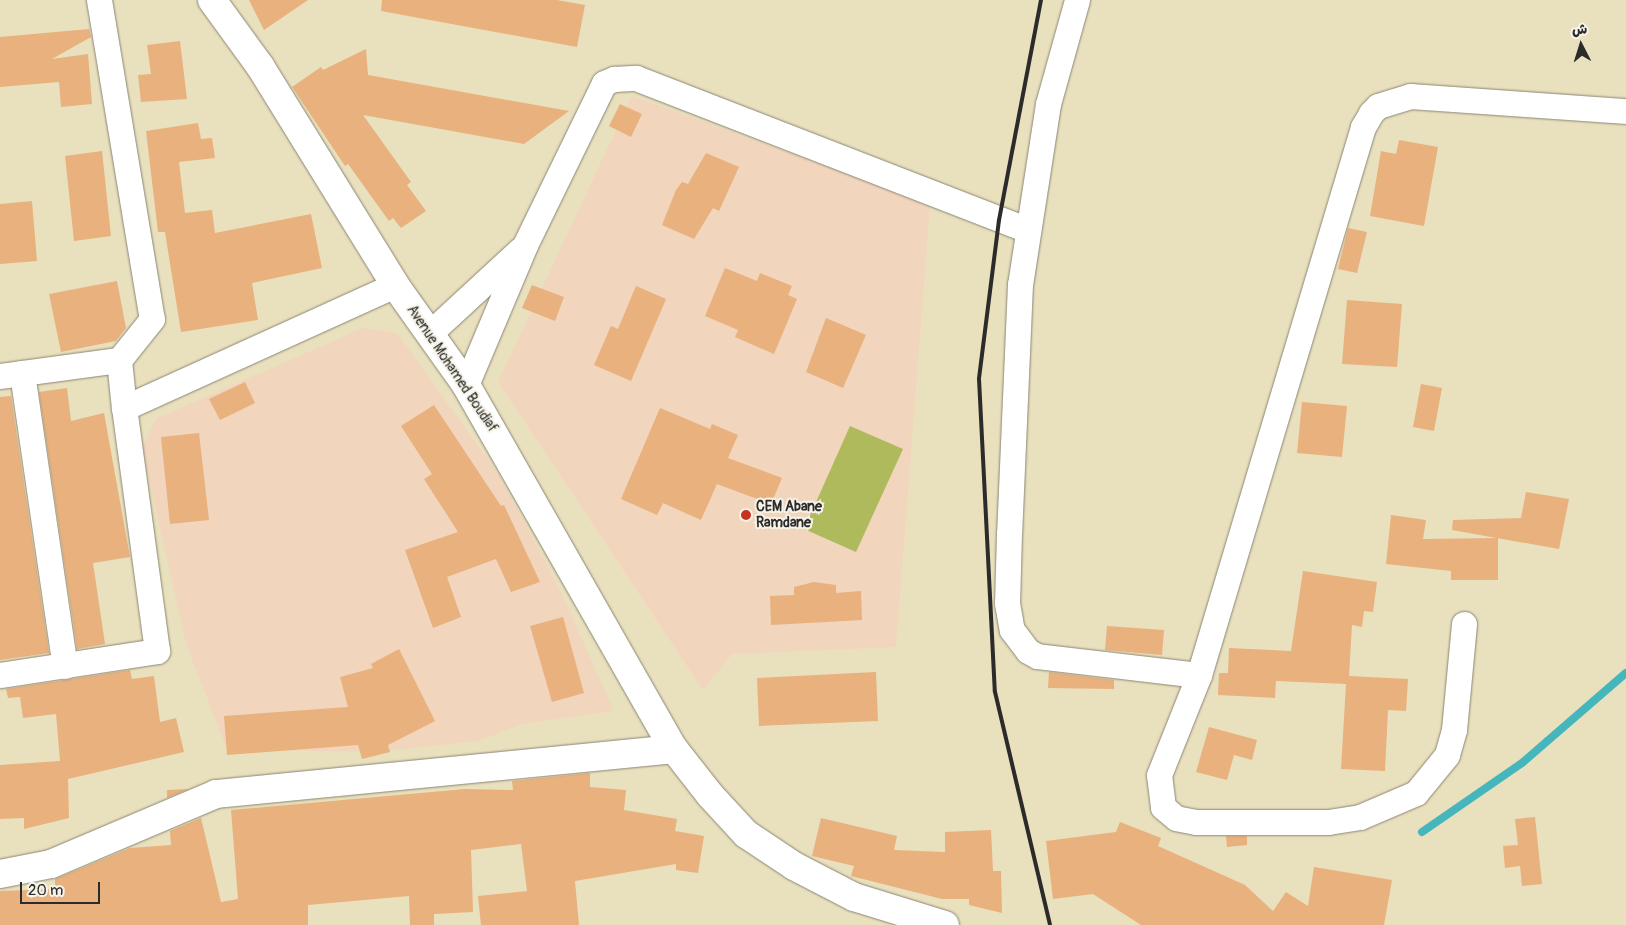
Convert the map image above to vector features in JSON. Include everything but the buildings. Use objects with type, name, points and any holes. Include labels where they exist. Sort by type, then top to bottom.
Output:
[{"type":"street","points":[[65,666],[11,374],[119,360],[152,319],[100,0]]},
{"type":"street","name":"Avenue Mohamed Boudiaf","points":[[212,0],[260,66],[395,285],[466,385],[674,749],[746,834],[794,866],[854,897],[944,925]]},
{"type":"street","points":[[1077,0],[1048,104],[1020,284],[1007,603],[1012,630],[1023,647],[1037,656],[1199,675]]},
{"type":"street","points":[[466,385],[525,245],[604,83],[636,78],[1028,230]]},
{"type":"street","points":[[1464,624],[1460,698],[1447,754],[1416,793],[1360,816],[1290,824],[1196,822],[1176,818],[1163,807],[1160,775],[1199,675],[1363,126],[1371,114],[1386,103],[1410,96],[1626,111]]},
{"type":"street","points":[[430,333],[525,245]]},
{"type":"street","points":[[124,408],[395,285]]},
{"type":"street","points":[[0,675],[157,651],[119,360]]},
{"type":"street","points":[[0,874],[51,864],[216,794],[674,749]]},
{"type":"shaded area","name":"CEM Abane Ramdane","points":[[632,96],[930,204],[896,647],[732,654],[703,690],[498,382]]},
{"type":"shaded area","points":[[363,328],[398,334],[500,477],[558,586],[614,711],[522,724],[478,741],[375,752],[227,749],[186,644],[142,448],[156,419]]},
{"type":"green space","points":[[850,426],[903,449],[856,552],[804,529]]},
{"type":"waterway","points":[[1422,832],[1522,763],[1626,673]]},
{"type":"railway","points":[[1041,0],[999,220],[979,379],[995,692],[1050,925]]},
{"type":"place","name":"CEM Abane Ramdane","points":[[746,515]]}]
